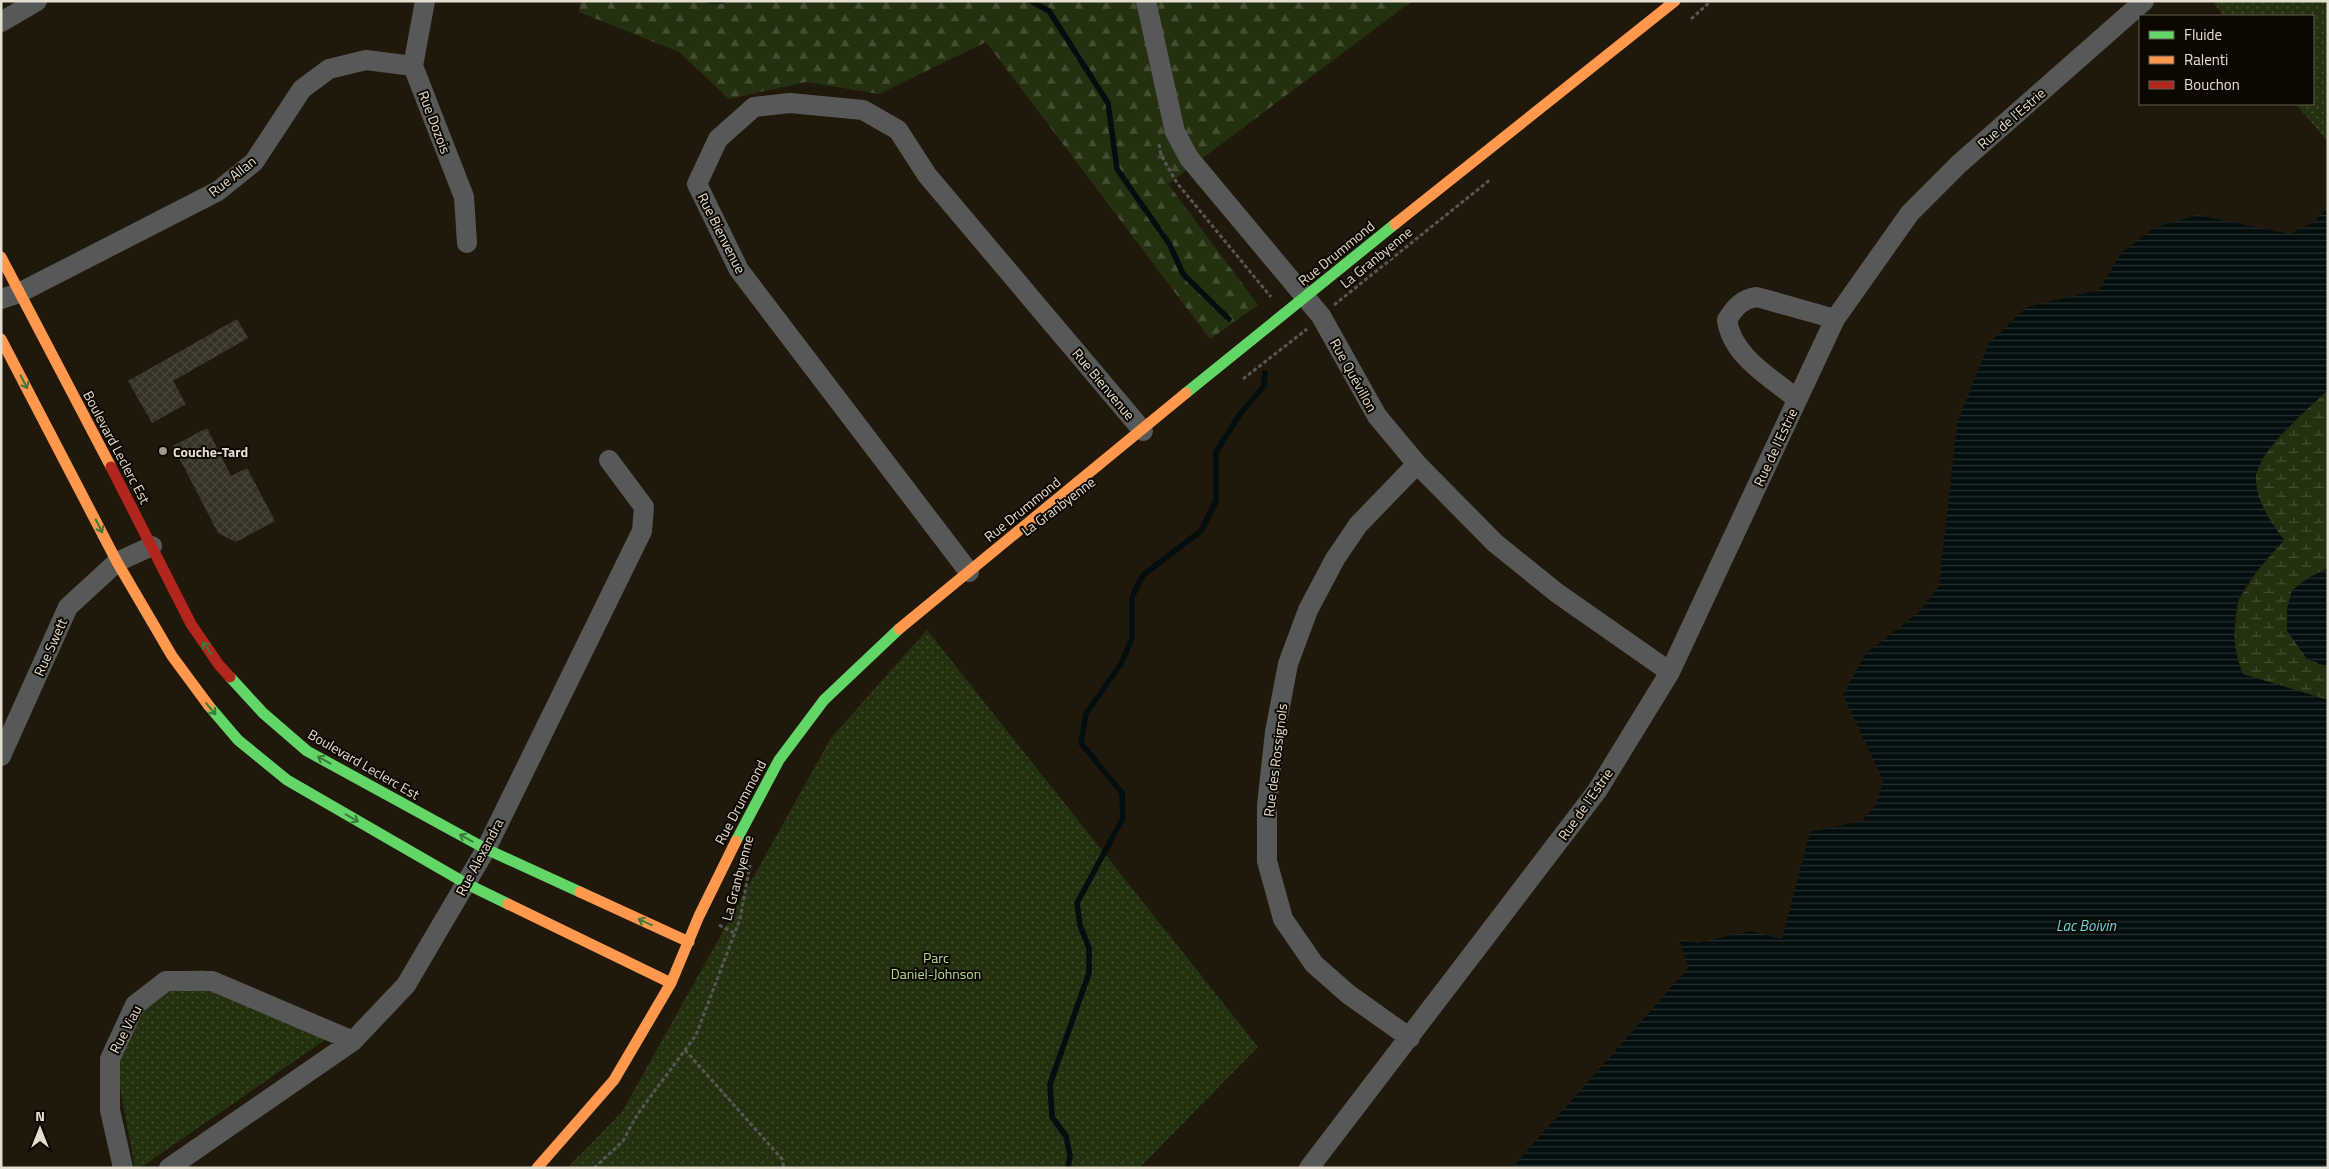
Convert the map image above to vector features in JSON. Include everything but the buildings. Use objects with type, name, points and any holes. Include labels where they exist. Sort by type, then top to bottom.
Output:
[{"type":"street","points":[[1,22],[37,1]]},
{"type":"street","points":[[413,66],[425,1]]},
{"type":"street","name":"Rue Quévillon","points":[[1146,1],[1175,132],[1189,158],[1321,316],[1377,416],[1417,464],[1495,544],[1557,593],[1670,672]]},
{"type":"street","name":"Rue Drummond","points":[[537,1168],[614,1080],[671,983],[690,942],[699,916],[742,828],[780,760],[824,700],[877,648],[969,572],[1305,298],[1675,1]]},
{"type":"street","name":"Rue de l'Estrie","points":[[1309,1168],[1597,791],[1670,672],[1835,319],[1910,213],[1959,164],[2144,1]]},
{"type":"street","name":"Rue Allan","points":[[10,296],[218,191],[254,162],[302,89],[329,69],[366,60],[413,66]]},
{"type":"street","name":"Rue Dozois","points":[[413,66],[464,197],[467,243]]},
{"type":"street","name":"Rue Bienvenue","points":[[969,572],[738,270],[697,184],[718,139],[754,107],[790,103],[863,110],[898,130],[926,175],[1143,431]]},
{"type":"street","name":"Boulevard Leclerc Est","points":[[1,257],[10,296],[152,546],[190,624],[219,665],[263,714],[307,751],[486,849],[690,942]]},
{"type":"street","name":"Rue de l'Estrie","points":[[1796,399],[1740,351],[1729,334],[1727,320],[1739,303],[1748,298],[1757,297],[1835,319]]},
{"type":"street","points":[[1,339],[117,562],[172,656],[194,688],[238,740],[287,780],[467,884],[671,983]]},
{"type":"street","name":"Rue Alexandra","points":[[169,1168],[353,1041],[406,985],[486,849],[642,531],[644,507],[608,460]]},
{"type":"street","name":"Rue des Rossignols","points":[[1410,1038],[1348,994],[1314,964],[1283,919],[1267,861],[1267,805],[1275,732],[1288,664],[1308,610],[1335,560],[1358,525],[1417,464]]},
{"type":"street","name":"Rue Swett","points":[[1,756],[68,607],[117,562],[152,546]]},
{"type":"street","name":"Rue Viau","points":[[123,1168],[110,1110],[110,1059],[135,1005],[166,981],[212,981],[353,1041]]},
{"type":"path","points":[[1688,21],[1711,1]]},
{"type":"path","name":"La Granbyenne","points":[[1238,383],[1300,336],[1321,316],[1496,175]]},
{"type":"path","name":"La Granbyenne","points":[[594,1168],[623,1141],[637,1115],[696,1035],[705,1016],[743,907],[752,855]]},
{"type":"path","points":[[718,925],[734,932]]},
{"type":"path","points":[[685,1050],[782,1159],[784,1168]]},
{"type":"green space","points":[[580,1],[1412,1],[1168,184],[1258,305],[1210,339],[986,42],[879,94],[806,82],[729,99],[679,52],[579,12]]},
{"type":"green space","points":[[2212,1],[2328,1],[2328,142],[2297,105],[2314,105],[2314,15],[2223,15]]},
{"type":"green space","points":[[2328,390],[2328,568],[2308,578],[2287,609],[2307,659],[2328,667],[2328,700],[2242,674],[2233,647],[2238,601],[2258,570],[2284,540],[2270,519],[2258,495],[2256,478],[2259,467],[2274,443]]},
{"type":"green space","name":"Parc Daniel-Johnson","points":[[927,630],[1258,1047],[1139,1168],[567,1168],[622,1112],[831,738]]},
{"type":"green space","points":[[203,970],[266,993],[338,1031],[140,1168],[135,1168],[116,1067],[130,1015],[168,972]]},
{"type":"water","name":"Lac Boivin","points":[[2328,207],[2328,390],[2274,443],[2259,467],[2256,478],[2258,495],[2270,519],[2284,540],[2245,587],[2236,611],[2234,639],[2237,657],[2243,674],[2328,700],[2328,1168],[1512,1168],[1688,968],[1679,939],[1697,943],[1750,931],[1782,939],[1810,832],[1862,821],[1877,803],[1883,780],[1843,695],[1866,653],[1918,613],[1939,586],[1957,423],[1989,343],[2027,307],[2099,290],[2121,253],[2154,228],[2197,215],[2290,234],[2315,221]]},
{"type":"water","points":[[2328,568],[2328,667],[2307,659],[2287,631],[2287,609],[2292,590],[2308,578]]},
{"type":"waterway","points":[[709,1],[722,1]]},
{"type":"waterway","points":[[1031,1],[1049,11],[1108,103],[1117,169],[1170,245],[1183,274],[1229,319]]},
{"type":"waterway","points":[[1068,1168],[1070,1156],[1066,1136],[1052,1117],[1050,1084],[1089,973],[1089,948],[1080,925],[1077,903],[1123,818],[1122,793],[1081,743],[1086,714],[1122,662],[1132,638],[1132,597],[1143,575],[1201,531],[1216,501],[1216,452],[1240,414],[1264,386],[1265,373]]},
{"type":"traffic: fast","points":[[1186,393],[1395,224]]},
{"type":"traffic: fast","points":[[736,841],[779,760],[824,700],[899,629]]},
{"type":"traffic: fast","points":[[230,677],[263,713],[307,751],[486,849],[580,892]]},
{"type":"traffic: fast","points":[[209,706],[238,740],[287,780],[467,884],[508,904]]},
{"type":"traffic: slow","points":[[1395,224],[1675,1]]},
{"type":"traffic: slow","points":[[1,257],[111,467]]},
{"type":"traffic: slow","points":[[1,339],[117,562],[172,656],[209,706]]},
{"type":"traffic: slow","points":[[899,629],[1186,393]]},
{"type":"traffic: slow","points":[[537,1168],[614,1080],[671,983],[699,916],[736,841]]},
{"type":"traffic: slow","points":[[580,892],[689,942]]},
{"type":"traffic: slow","points":[[508,904],[671,983]]},
{"type":"traffic: jam","points":[[111,467],[191,624],[219,665],[230,677]]},
{"type":"place","name":"Couche-Tard","points":[[163,451]]}]
